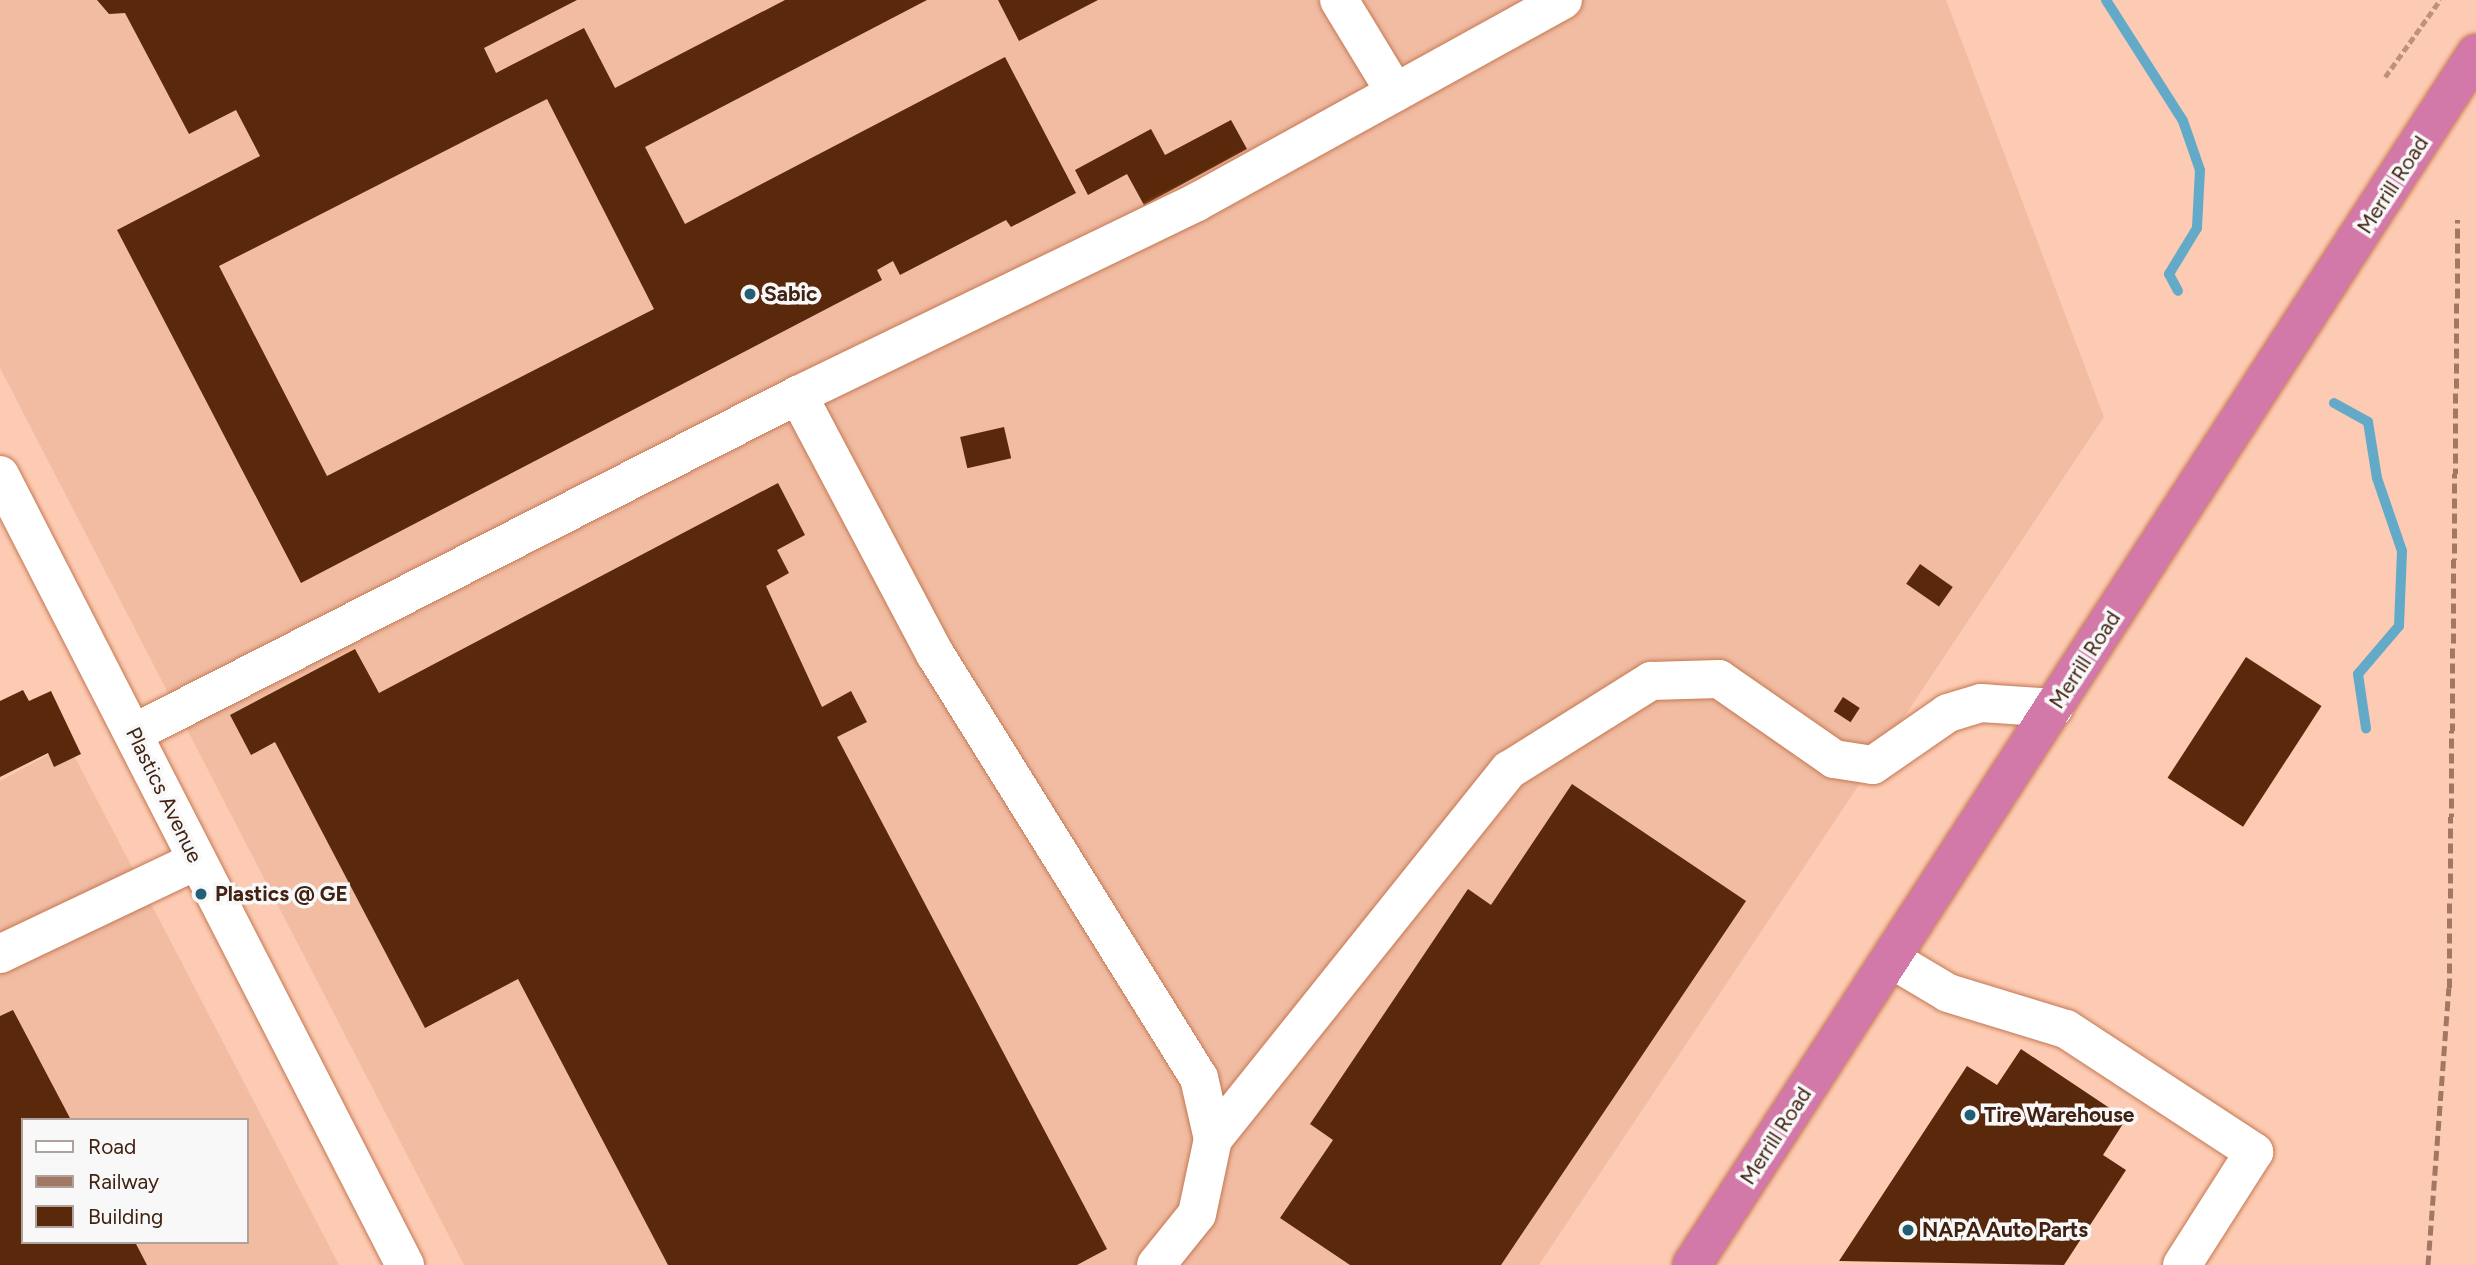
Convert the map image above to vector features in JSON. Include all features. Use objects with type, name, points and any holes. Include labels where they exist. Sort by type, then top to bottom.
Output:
[{"type":"highway","name":"Merrill Road","points":[[1702,1261],[1891,959],[2476,54]]},
{"type":"street","points":[[1339,0],[1395,92]]},
{"type":"street","points":[[134,733],[798,394],[1197,202],[1563,0]]},
{"type":"street","points":[[798,394],[935,654],[1182,1044],[1199,1078],[1213,1139],[1197,1214],[1156,1265]]},
{"type":"street","name":"Plastics Avenue","points":[[0,475],[405,1265]]},
{"type":"street","points":[[1213,1139],[1508,770],[1651,681],[1718,679],[1834,760],[1873,765],[1948,713],[1981,703],[2054,708]]},
{"type":"street","points":[[0,954],[196,861]]},
{"type":"street","points":[[1891,959],[1948,993],[2066,1029],[2254,1152],[2182,1265]]},
{"type":"path","points":[[2385,78],[2441,0]]},
{"type":"shaded area","points":[[0,0],[1946,0],[2104,417],[1539,1265],[464,1265],[0,368]]},
{"type":"shaded area","points":[[68,744],[339,1265],[0,1265],[0,781]]},
{"type":"building","name":"Sabic","points":[[97,0],[577,0],[484,48],[496,73],[584,28],[615,88],[785,0],[927,0],[645,147],[685,224],[1005,57],[1076,193],[1011,227],[1006,220],[900,275],[893,261],[877,270],[882,280],[301,583],[117,230],[260,156],[236,110],[189,134],[125,13],[109,14]],"holes":[[[547,99],[654,309],[327,476],[219,266]]]},
{"type":"building","points":[[998,0],[1098,0],[1019,41]]},
{"type":"building","points":[[1231,120],[1247,149],[1144,205],[1127,174],[1088,195],[1075,170],[1151,129],[1165,155]]},
{"type":"building","points":[[1004,427],[1011,458],[967,468],[960,437]]},
{"type":"building","points":[[778,483],[805,535],[777,550],[789,573],[766,586],[822,707],[851,691],[867,722],[837,737],[1107,1249],[1077,1265],[668,1265],[518,979],[425,1028],[275,742],[251,755],[230,715],[355,649],[379,693]]},
{"type":"building","points":[[1920,564],[1953,587],[1939,607],[1906,584]]},
{"type":"building","points":[[2246,657],[2321,706],[2243,827],[2168,778]]},
{"type":"building","points":[[23,690],[29,701],[51,691],[81,754],[54,767],[48,753],[0,777],[0,701]]},
{"type":"building","points":[[1843,697],[1860,708],[1851,722],[1834,711]]},
{"type":"building","points":[[1572,784],[1746,901],[1501,1265],[1350,1265],[1280,1218],[1333,1140],[1310,1124],[1468,889],[1491,905]]},
{"type":"building","points":[[13,1010],[70,1118],[21,1118],[21,1244],[136,1244],[147,1265],[0,1265],[0,1016]]},
{"type":"building","points":[[2021,1049],[2126,1119],[2103,1155],[2126,1170],[2064,1265],[1839,1261],[1967,1066],[1997,1085]]},
{"type":"waterway","points":[[2106,0],[2183,121],[2200,170],[2197,228],[2169,274],[2178,291]]},
{"type":"waterway","points":[[2334,403],[2368,422],[2377,478],[2402,551],[2399,626],[2358,674],[2366,728]]},
{"type":"railway","points":[[2428,1265],[2449,988],[2458,219]]},
{"type":"place","name":"Sabic","points":[[750,294]]},
{"type":"place","name":"Plastics @ GE","points":[[201,894]]},
{"type":"place","name":"Tire Warehouse","points":[[1970,1115]]},
{"type":"place","name":"NAPA Auto Parts","points":[[1908,1230]]}]
